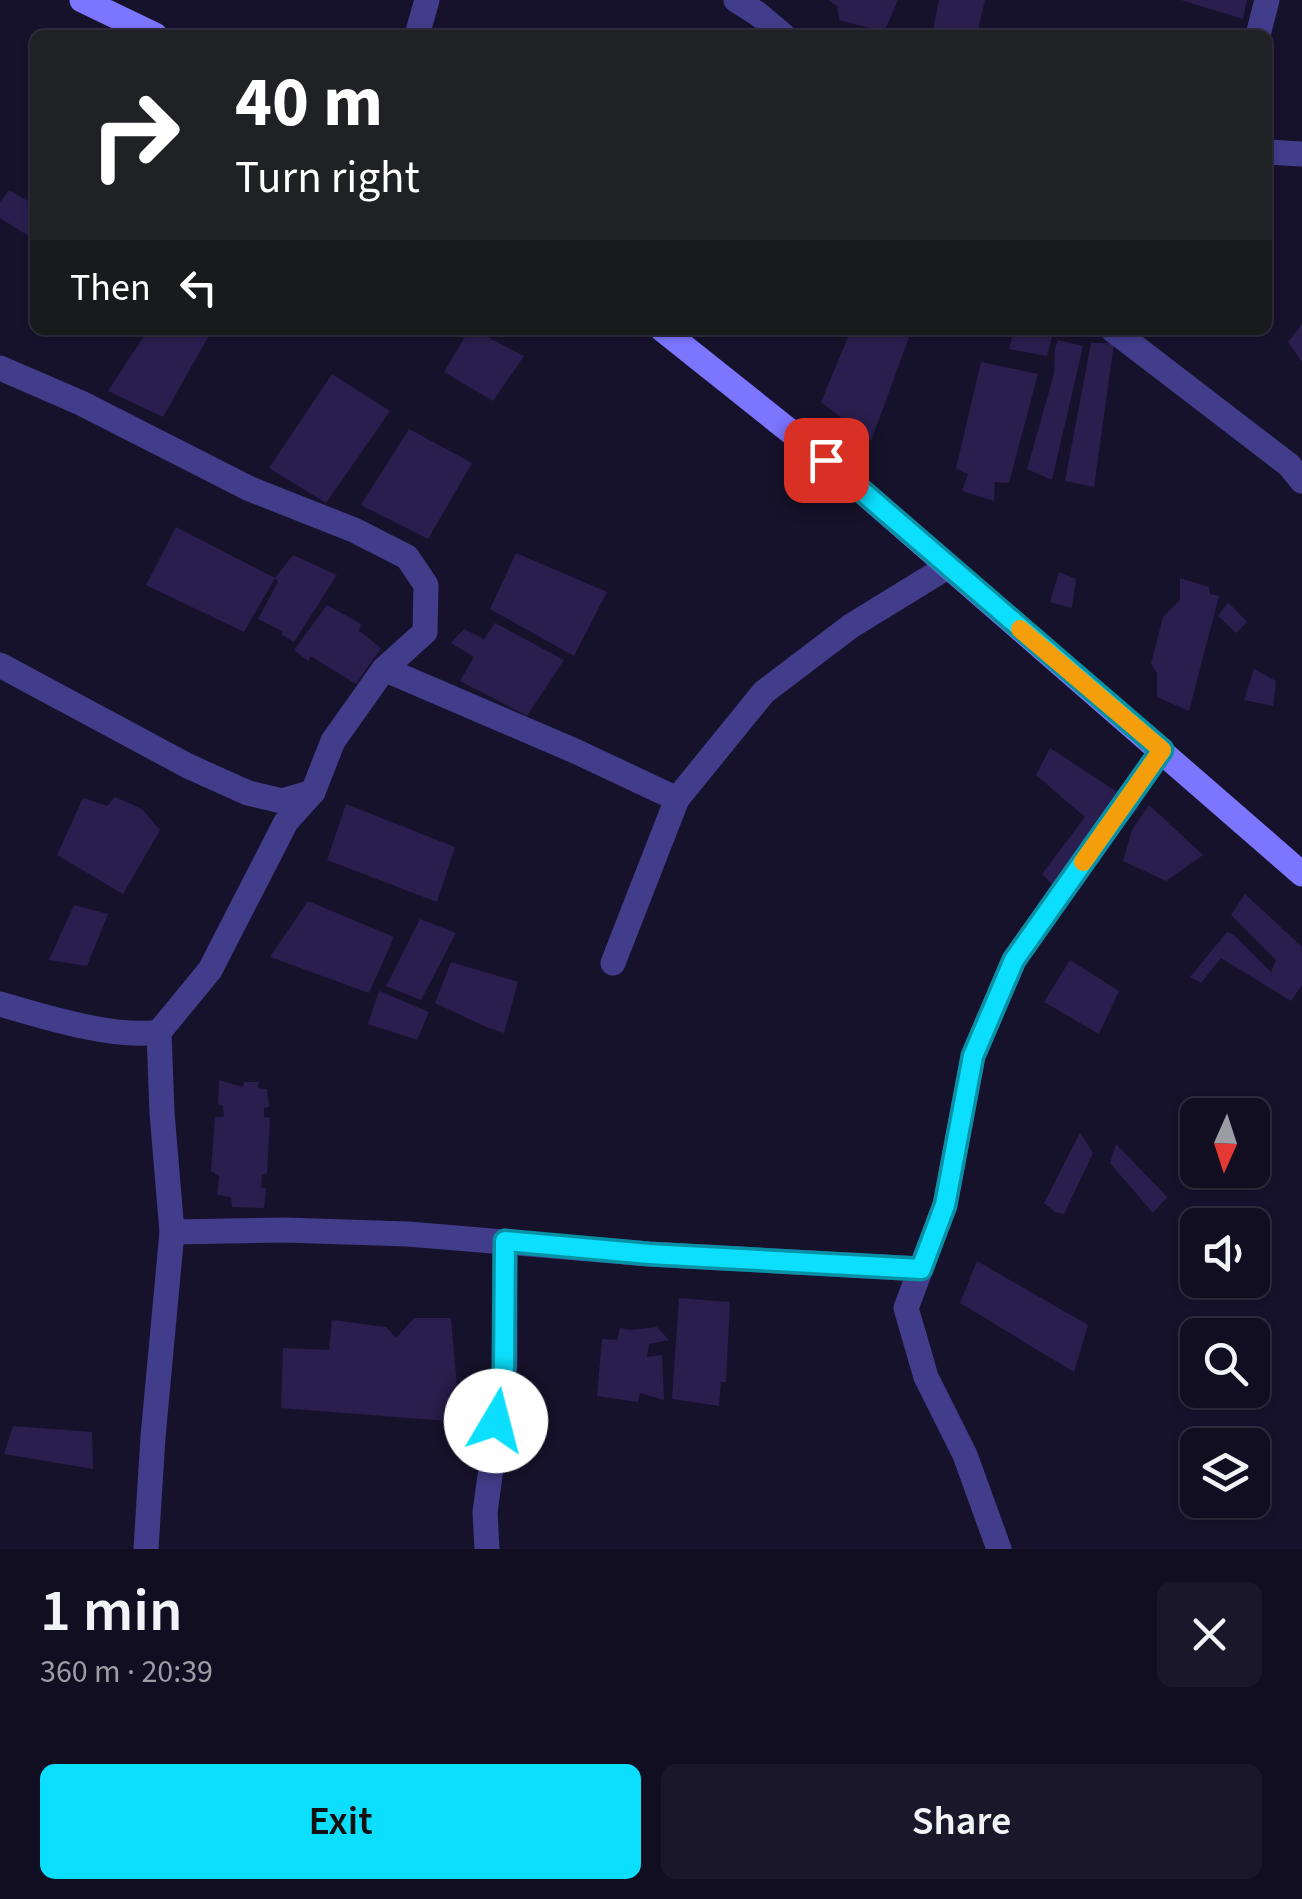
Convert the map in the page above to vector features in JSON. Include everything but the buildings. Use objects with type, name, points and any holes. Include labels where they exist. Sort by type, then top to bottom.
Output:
[{"type":"main road","points":[[82,0],[109,6],[147,30]]},
{"type":"main road","points":[[669,335],[826,460],[1302,874]]},
{"type":"street","points":[[418,30],[427,0]]},
{"type":"street","points":[[736,0],[760,7],[779,30]]},
{"type":"street","points":[[1259,30],[1267,0]]},
{"type":"street","points":[[1272,152],[1302,154]]},
{"type":"street","points":[[1119,335],[1288,466],[1302,482]]},
{"type":"street","points":[[0,368],[81,403],[250,489],[354,530],[407,557],[426,585],[424,632],[384,669],[333,741],[313,792],[286,822],[210,970],[159,1032],[138,1036],[47,1018],[0,1004]]},
{"type":"street","points":[[614,963],[676,799],[764,692],[851,626],[948,567]]},
{"type":"street","points":[[0,665],[188,766],[248,792],[282,801],[313,792]]},
{"type":"street","points":[[384,669],[676,799]]},
{"type":"street","points":[[999,1549],[965,1456],[926,1377],[906,1308],[945,1205],[973,1056],[1014,960],[1162,750]]},
{"type":"street","points":[[146,1549],[172,1232],[159,1032]]},
{"type":"street","points":[[172,1232],[408,1234],[649,1254],[921,1269]]},
{"type":"street","points":[[487,1549],[485,1512],[504,1367],[505,1241]]},
{"type":"slow traffic","points":[[1020,629],[1162,750],[1083,862]]},
{"type":"route","points":[[496,1421],[504,1367],[505,1241],[649,1254],[921,1269],[945,1205],[973,1056],[1014,960],[1162,750],[826,460]]}]
